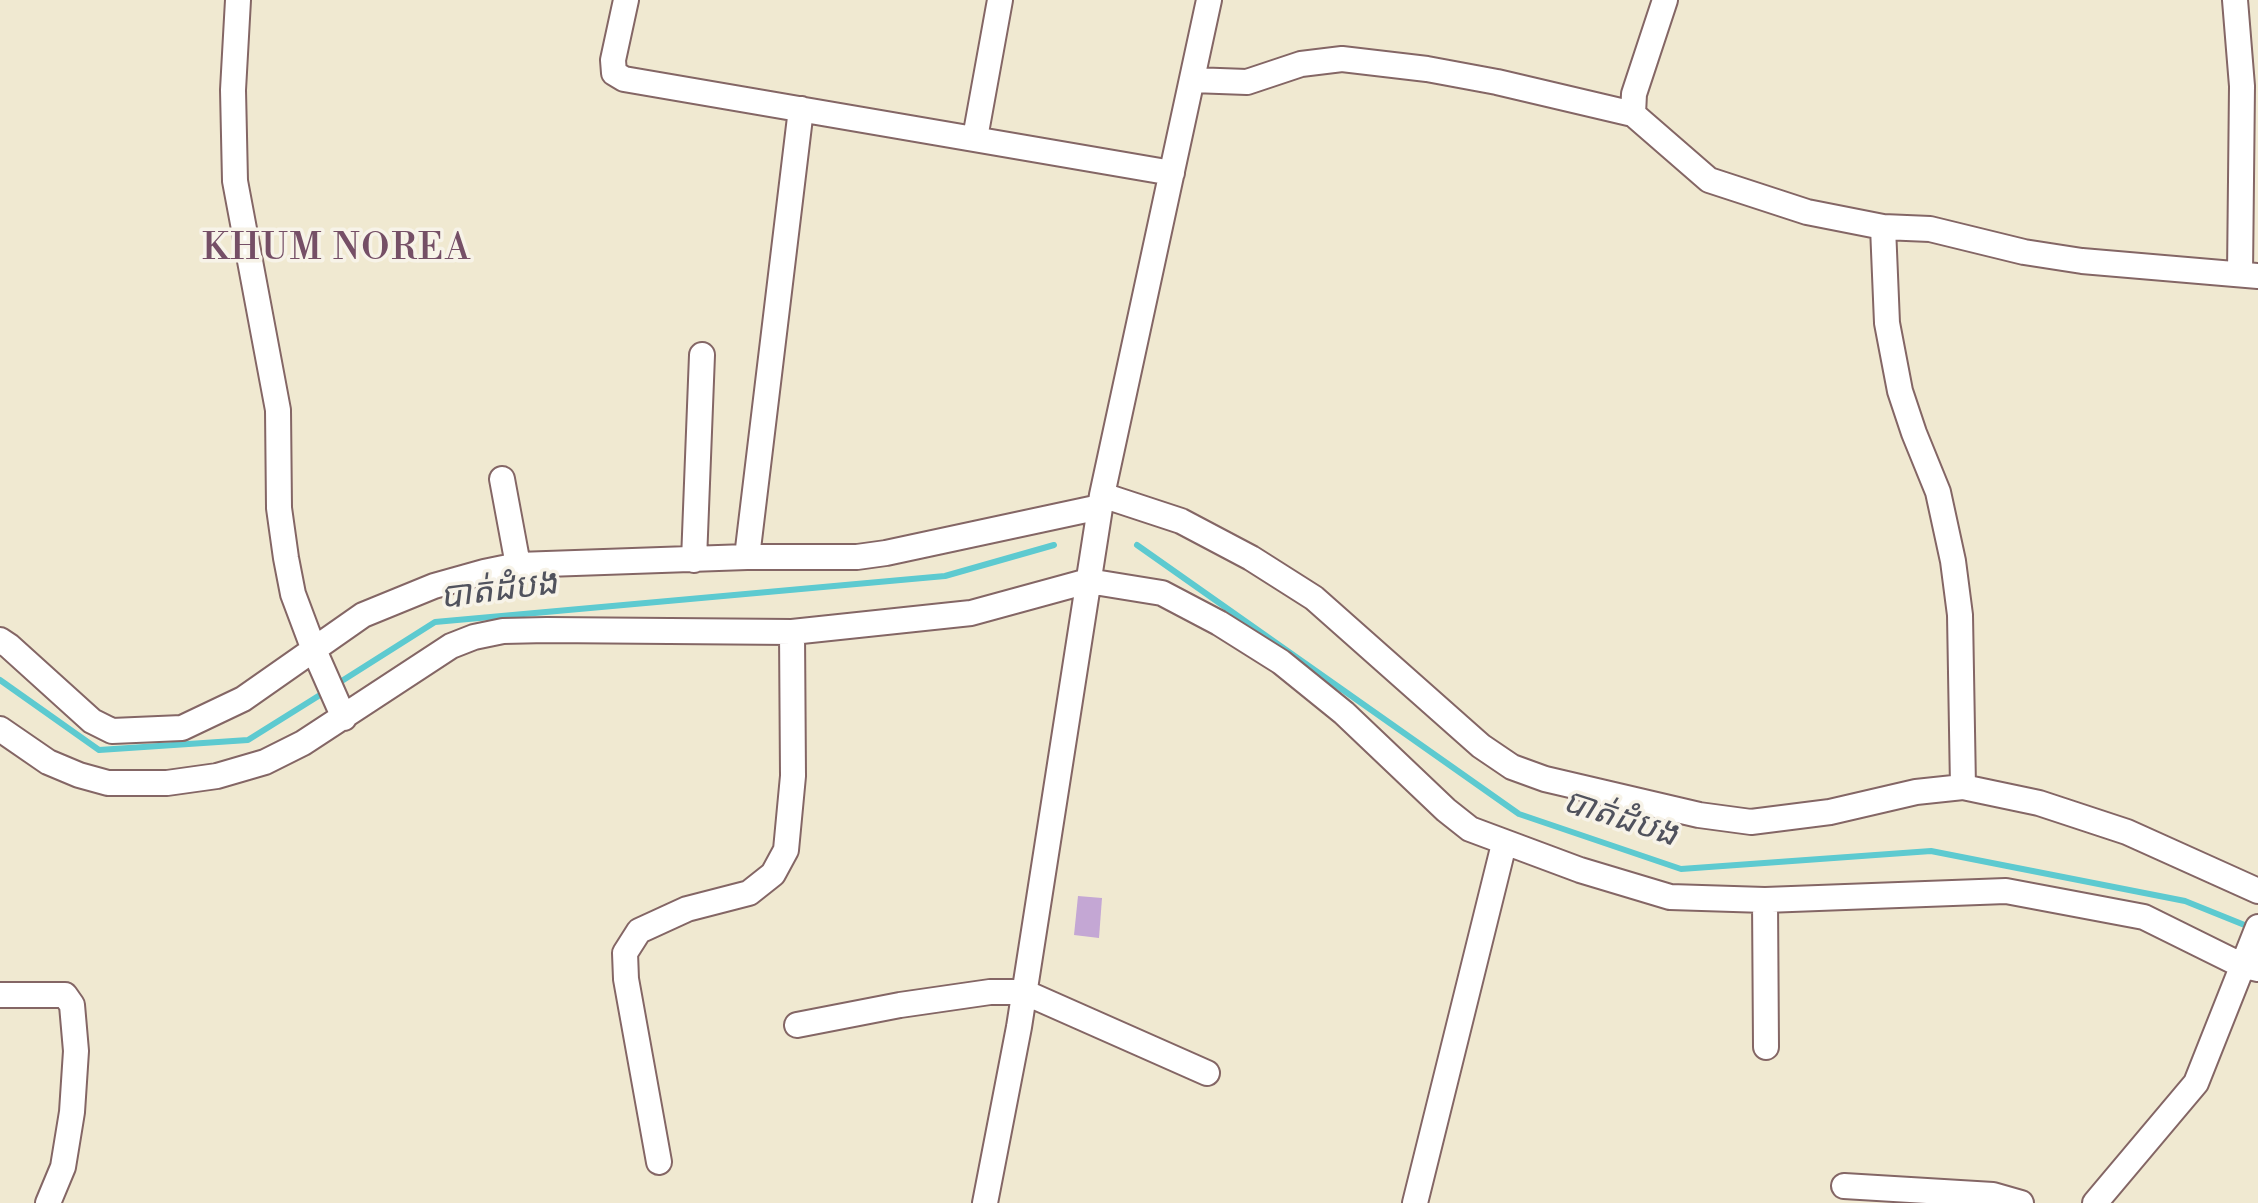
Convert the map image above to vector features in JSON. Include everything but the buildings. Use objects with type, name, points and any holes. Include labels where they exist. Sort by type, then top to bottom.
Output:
[{"type":"street","points":[[238,0],[233,90],[235,181],[278,410],[279,508],[286,558],[293,594],[339,707]]},
{"type":"street","points":[[626,0],[613,60],[614,73],[624,79],[1172,173]]},
{"type":"street","points":[[975,138],[1000,0]]},
{"type":"street","points":[[985,1203],[1024,992],[1101,501],[1209,0]]},
{"type":"street","points":[[1633,114],[1634,94],[1665,0]]},
{"type":"street","points":[[1192,80],[1247,82],[1301,64],[1342,59],[1483,79],[1633,114],[1709,180],[1807,212],[1883,227],[1930,229],[2024,252],[2082,261],[2249,275],[2242,86],[2235,0]]},
{"type":"street","points":[[747,557],[801,109]]},
{"type":"street","points":[[1883,227],[1887,323],[1900,391],[1938,492],[1953,561],[1960,615],[1963,787]]},
{"type":"street","points":[[694,560],[702,355]]},
{"type":"street","points":[[502,479],[518,565]]},
{"type":"street","points":[[0,640],[92,721],[112,731],[182,728],[243,699],[363,615],[434,586],[518,565],[747,557],[857,557],[886,553],[1101,501],[1181,521],[1251,558],[1314,598],[1481,746],[1512,767],[1545,779],[1699,815],[1751,822],[1830,812],[1916,792],[1963,787],[2039,803],[2127,832],[2258,891]]},
{"type":"street","points":[[0,729],[48,762],[79,775],[108,783],[167,783],[217,776],[265,762],[339,707],[451,646],[474,637],[503,631],[792,632],[971,613],[1088,581],[1162,593],[1219,623],[1281,662],[1344,713],[1470,829],[1580,870],[1670,897],[1765,900],[2006,891],[2144,917],[2249,967]]},
{"type":"street","points":[[659,1162],[626,979],[625,953],[639,931],[687,909],[749,893],[773,874],[786,850],[793,776],[792,632]]},
{"type":"street","points":[[1415,1203],[1504,844]]},
{"type":"street","points":[[1765,900],[1766,1047]]},
{"type":"street","points":[[2095,1203],[2196,1083],[2249,967],[2255,934]]},
{"type":"street","points":[[797,1025],[900,1005],[990,992],[1024,992],[1207,1073]]},
{"type":"street","points":[[0,995],[65,995],[72,1005],[76,1051],[72,1112],[63,1167],[48,1203]]},
{"type":"street","points":[[1844,1186],[1993,1195],[2021,1203]]},
{"type":"waterway","name":"បាត់ដំបង","points":[[337,684],[435,622],[945,576],[1054,545]]},
{"type":"waterway","name":"បាត់ដំបង","points":[[1137,545],[1519,814],[1681,869],[1931,851],[2185,901],[2252,928]]},
{"type":"waterway","name":"បាត់ដំបង","points":[[0,680],[99,750],[248,740],[328,690]]},
{"type":"district","name":"KHUM NOREA","points":[[337,250]]}]
